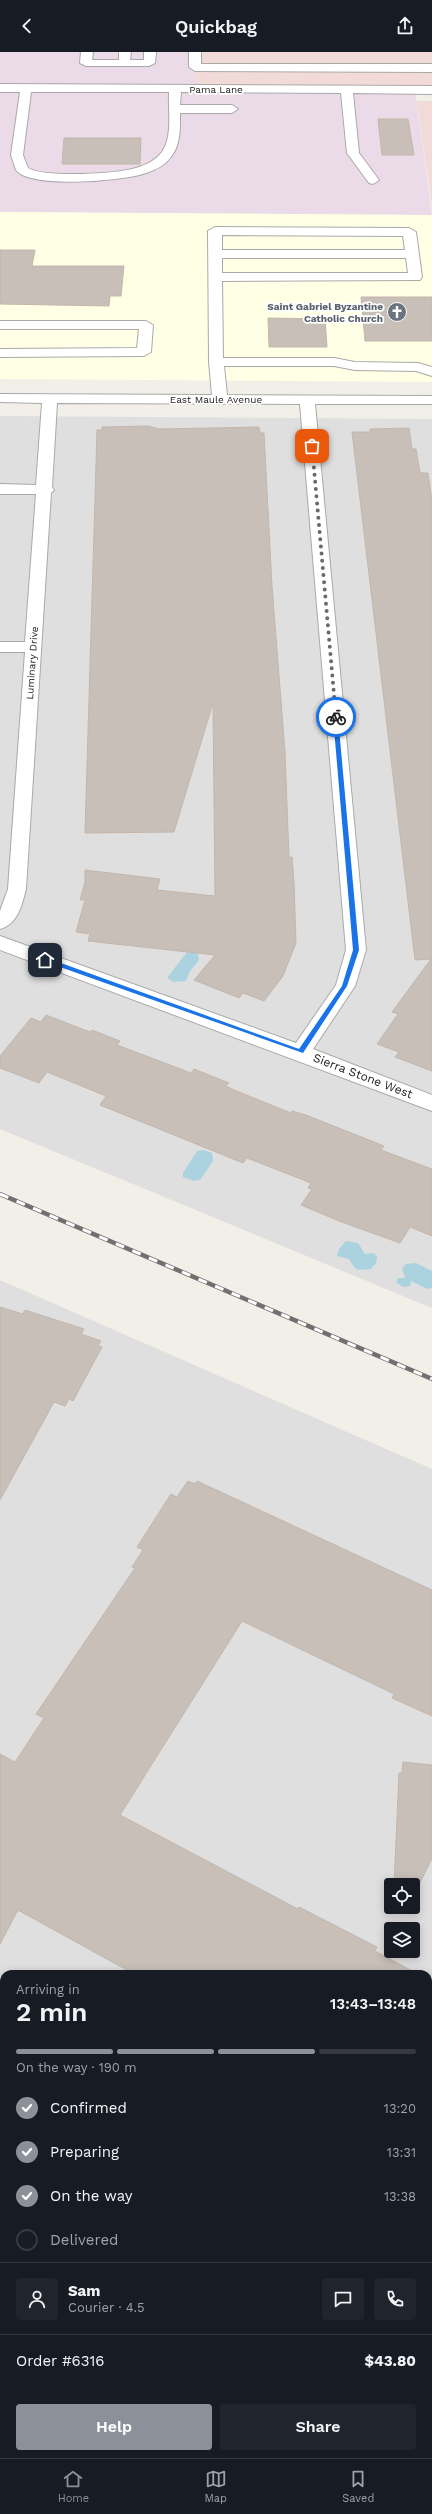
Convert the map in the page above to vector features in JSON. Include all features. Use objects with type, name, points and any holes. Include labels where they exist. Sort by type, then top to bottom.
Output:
[{"type":"street","points":[[87,52],[86,63],[125,58],[149,63],[150,52]]},
{"type":"street","points":[[195,52],[195,67],[432,68]]},
{"type":"street","name":"Pama Lane","points":[[0,88],[432,90]]},
{"type":"street","points":[[26,88],[17,155],[22,170],[32,176],[118,176],[146,170],[166,155],[172,138],[175,89]]},
{"type":"street","points":[[347,89],[353,154],[373,180]]},
{"type":"street","points":[[173,109],[232,109]]},
{"type":"street","points":[[215,277],[415,277],[409,232],[215,231],[215,277],[216,362],[220,399]]},
{"type":"street","points":[[215,254],[412,254]]},
{"type":"street","points":[[0,324],[146,325],[144,352],[0,353]]},
{"type":"street","points":[[216,362],[334,362],[355,366],[418,367],[432,372]]},
{"type":"street","name":"East Maule Avenue","points":[[0,398],[432,400]]},
{"type":"street","name":"Luminary Drive","points":[[0,923],[10,912],[17,888],[33,647],[46,490],[50,398]]},
{"type":"street","points":[[300,1052],[344,986],[356,950],[307,399]]},
{"type":"street","points":[[0,489],[46,490]]},
{"type":"street","points":[[0,647],[33,647]]},
{"type":"street","name":"Sierra Stone West","points":[[0,943],[300,1052],[432,1103]]},
{"type":"shaded area","points":[[0,52],[195,52],[195,89],[415,90],[432,215],[0,212]]},
{"type":"shaded area","points":[[195,52],[432,52],[432,90],[195,89]]},
{"type":"shaded area","points":[[417,101],[432,101],[432,208]]},
{"type":"shaded area","points":[[0,212],[432,215],[432,382],[0,379]]},
{"type":"shaded area","points":[[0,416],[432,419],[432,1308],[0,1129]]},
{"type":"shaded area","points":[[0,1280],[432,1469],[432,1970],[0,1970]]},
{"type":"water","points":[[187,952],[198,953],[199,960],[190,971],[186,981],[174,982],[167,978]]},
{"type":"water","points":[[204,1150],[212,1153],[213,1161],[200,1180],[194,1181],[183,1177],[183,1173],[197,1151]]},
{"type":"water","points":[[346,1241],[358,1243],[365,1254],[374,1253],[377,1257],[376,1263],[371,1269],[357,1269],[349,1259],[337,1256],[339,1249]]},
{"type":"water","points":[[416,1263],[432,1271],[432,1288],[428,1289],[411,1281],[410,1286],[403,1287],[396,1282],[398,1278],[405,1278],[402,1268],[406,1264]]},
{"type":"building","points":[[378,119],[408,119],[414,155],[382,155]]},
{"type":"building","points":[[64,138],[141,138],[140,164],[62,164]]},
{"type":"building","points":[[0,250],[35,250],[32,266],[124,266],[121,296],[110,296],[109,306],[0,304]]},
{"type":"building","name":"Saint Gabriel Byzantine Catholic Church","points":[[361,297],[432,297],[432,341],[365,341]]},
{"type":"building","points":[[268,318],[325,319],[327,347],[269,347]]},
{"type":"building","points":[[148,426],[159,429],[259,427],[260,433],[264,433],[272,586],[285,752],[289,857],[292,857],[294,882],[296,943],[283,976],[264,1001],[243,993],[239,998],[194,980],[215,955],[88,941],[90,934],[76,932],[85,900],[80,900],[85,882],[85,870],[160,879],[157,890],[215,896],[213,703],[174,832],[85,833],[97,430],[102,430],[102,427]]},
{"type":"building","points":[[409,428],[412,449],[416,449],[420,473],[428,473],[432,501],[432,1071],[395,1057],[399,1052],[377,1044],[398,1014],[392,1012],[431,959],[415,960],[352,432],[370,432],[370,429]]},
{"type":"building","points":[[46,1015],[90,1032],[92,1030],[120,1041],[117,1045],[191,1073],[194,1069],[229,1083],[226,1086],[234,1090],[291,1113],[292,1111],[306,1115],[384,1146],[381,1150],[432,1169],[432,1236],[410,1227],[400,1243],[339,1221],[301,1205],[312,1189],[308,1188],[311,1183],[247,1158],[243,1163],[100,1105],[106,1096],[47,1072],[39,1083],[0,1068],[0,1056],[31,1018],[41,1022]]},
{"type":"building","points":[[0,1307],[23,1314],[25,1310],[84,1329],[81,1334],[101,1341],[98,1346],[102,1347],[73,1401],[69,1399],[65,1406],[54,1402],[0,1500]]},
{"type":"building","points":[[188,1481],[195,1484],[197,1481],[432,1590],[432,1716],[392,1698],[394,1694],[242,1621],[120,1815],[298,1909],[299,1907],[377,1947],[375,1951],[384,1956],[384,1958],[388,1958],[411,1970],[127,1970],[18,1910],[0,1944],[0,1754],[15,1762],[44,1718],[36,1714],[135,1568],[132,1567],[143,1550],[137,1547],[171,1494],[177,1497]]},
{"type":"building","points":[[403,1762],[432,1765],[432,1858],[420,1883],[420,1878],[394,1878],[399,1773],[402,1773]]},
{"type":"railway","points":[[0,1194],[432,1379]]},
{"type":"way so far","points":[[312,446],[336,717]]},
{"type":"place","name":"Saint Gabriel Byzantine Catholic Church","points":[[397,312]]},
{"type":"route","points":[[45,960],[300,1052],[344,986],[356,950],[336,717]]}]
